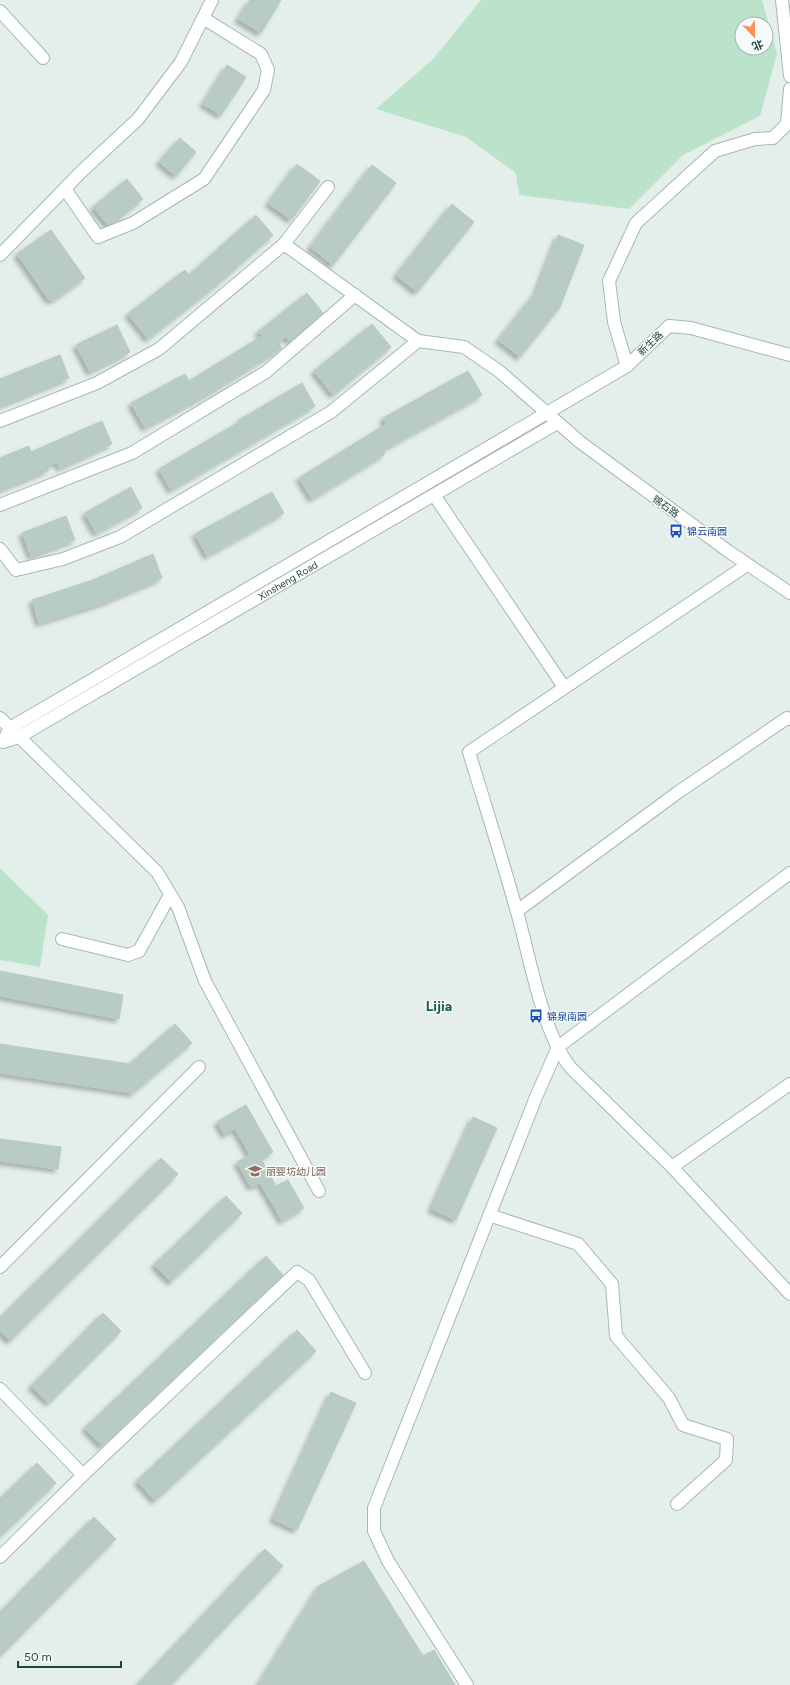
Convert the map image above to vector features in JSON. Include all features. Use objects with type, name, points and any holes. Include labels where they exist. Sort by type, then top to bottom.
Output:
[{"type":"street","points":[[0,255],[65,189],[138,119],[181,62],[212,0]]},
{"type":"street","points":[[782,0],[790,76]]},
{"type":"street","points":[[0,11],[43,58]]},
{"type":"street","points":[[65,189],[98,237],[134,223],[204,179],[264,90],[268,70],[261,54],[203,18]]},
{"type":"street","points":[[627,366],[614,322],[609,281],[636,223],[715,151],[755,139],[773,138],[788,125],[790,89]]},
{"type":"street","points":[[0,421],[97,383],[159,349],[284,244],[328,187]]},
{"type":"street","points":[[0,549],[16,570],[64,559],[120,537],[331,412],[418,341],[284,244]]},
{"type":"street","points":[[0,505],[132,453],[266,372],[354,295]]},
{"type":"street","name":"新生路","points":[[546,414],[627,366],[668,326],[691,328],[790,355]]},
{"type":"street","name":"锦石路","points":[[418,341],[464,347],[499,371],[546,414],[580,442],[747,564],[790,593]]},
{"type":"street","name":"Xinsheng Road","points":[[1,740],[10,728],[546,414]]},
{"type":"street","name":"Xinsheng Road","points":[[1,740],[19,738],[557,423]]},
{"type":"street","points":[[434,495],[564,687]]},
{"type":"street","points":[[747,564],[469,752],[517,911],[544,1011],[562,1057],[571,1068],[672,1167],[790,1294]]},
{"type":"street","points":[[0,718],[157,872],[178,907],[205,981],[319,1191]]},
{"type":"street","points":[[517,911],[677,793],[787,718],[790,719]]},
{"type":"street","points":[[467,1685],[388,1561],[374,1531],[374,1508],[489,1215],[536,1097],[558,1047],[790,873]]},
{"type":"street","points":[[62,939],[128,955],[139,951],[170,895]]},
{"type":"street","points":[[0,1267],[199,1067]]},
{"type":"street","points":[[672,1167],[790,1084]]},
{"type":"street","points":[[489,1215],[578,1244],[612,1284],[616,1336],[668,1398],[683,1425],[727,1439],[726,1460],[677,1504]]},
{"type":"street","points":[[0,1557],[83,1475],[297,1272],[310,1280],[365,1372]]},
{"type":"street","points":[[0,1390],[83,1475]]},
{"type":"green space","points":[[481,0],[762,0],[766,16],[734,16],[734,56],[774,56],[774,43],[777,54],[760,116],[683,155],[629,209],[519,195],[516,173],[466,137],[376,109],[434,58]]},
{"type":"green space","points":[[0,868],[48,915],[40,967],[0,960]]},
{"type":"building","points":[[250,0],[281,0],[261,33],[238,19]]},
{"type":"building","points":[[227,65],[246,77],[221,115],[203,104]]},
{"type":"building","points":[[180,138],[196,152],[176,176],[159,162]]},
{"type":"building","points":[[297,164],[320,181],[291,220],[268,203]]},
{"type":"building","points":[[372,165],[396,183],[333,265],[310,247]]},
{"type":"building","points":[[127,179],[143,199],[115,222],[108,225],[93,207]]},
{"type":"building","points":[[452,204],[474,222],[417,292],[396,275]]},
{"type":"building","points":[[256,215],[273,235],[218,284],[148,339],[128,314],[185,270],[189,275]]},
{"type":"building","points":[[51,230],[85,278],[54,300],[49,300],[17,254]]},
{"type":"building","points":[[558,235],[584,245],[560,307],[520,357],[498,340],[536,292]]},
{"type":"building","points":[[307,293],[323,313],[290,342],[286,337],[278,342],[282,348],[210,393],[145,428],[131,403],[185,374],[189,381],[262,336],[258,332]]},
{"type":"building","points":[[372,324],[391,347],[333,395],[314,371]]},
{"type":"building","points":[[117,325],[130,352],[90,372],[76,345]]},
{"type":"building","points":[[60,355],[69,378],[0,406],[0,379]]},
{"type":"building","points":[[468,371],[482,395],[383,450],[385,454],[312,499],[299,478],[386,424],[383,418]]},
{"type":"building","points":[[302,383],[315,406],[171,490],[159,469]]},
{"type":"building","points":[[102,421],[112,444],[60,468],[57,462],[47,466],[49,470],[0,490],[0,458],[29,446],[31,452]]},
{"type":"building","points":[[131,487],[142,508],[96,533],[85,513]]},
{"type":"building","points":[[272,492],[284,513],[207,556],[195,534]]},
{"type":"building","points":[[66,516],[75,540],[31,556],[22,533]]},
{"type":"building","points":[[153,554],[162,578],[103,603],[39,623],[32,600],[93,580]]},
{"type":"building","points":[[0,971],[123,995],[119,1019],[0,996]]},
{"type":"building","points":[[175,1024],[192,1043],[133,1093],[0,1073],[0,1044],[130,1064]]},
{"type":"building","name":"丽婴坊幼儿园","points":[[246,1105],[273,1152],[261,1159],[276,1186],[288,1180],[304,1208],[282,1221],[260,1183],[251,1187],[237,1162],[250,1155],[235,1129],[225,1135],[217,1122]]},
{"type":"building","points":[[473,1117],[497,1128],[456,1220],[431,1209]]},
{"type":"building","points":[[0,1139],[61,1147],[58,1169],[0,1161]]},
{"type":"building","points":[[161,1158],[178,1174],[10,1341],[0,1331],[0,1318]]},
{"type":"building","points":[[226,1196],[242,1213],[171,1282],[154,1265]]},
{"type":"building","points":[[266,1256],[283,1275],[102,1446],[85,1428]]},
{"type":"building","points":[[103,1313],[121,1331],[49,1403],[31,1386]]},
{"type":"building","points":[[297,1330],[316,1351],[155,1501],[137,1481]]},
{"type":"building","points":[[331,1392],[356,1403],[297,1530],[273,1519]]},
{"type":"building","points":[[37,1463],[56,1483],[0,1537],[0,1499]]},
{"type":"building","points":[[94,1517],[116,1539],[0,1656],[0,1612]]},
{"type":"building","points":[[265,1549],[283,1566],[171,1685],[137,1685]]},
{"type":"building","points":[[364,1561],[423,1656],[434,1650],[455,1685],[258,1685],[319,1586]]},
{"type":"place","name":"锦云南园","points":[[676,531]]},
{"type":"place","name":"锦泉南园","points":[[536,1016]]},
{"type":"place","name":"丽婴坊幼儿园","points":[[255,1171]]},
{"type":"district","name":"Lijia","points":[[439,1006]]}]
